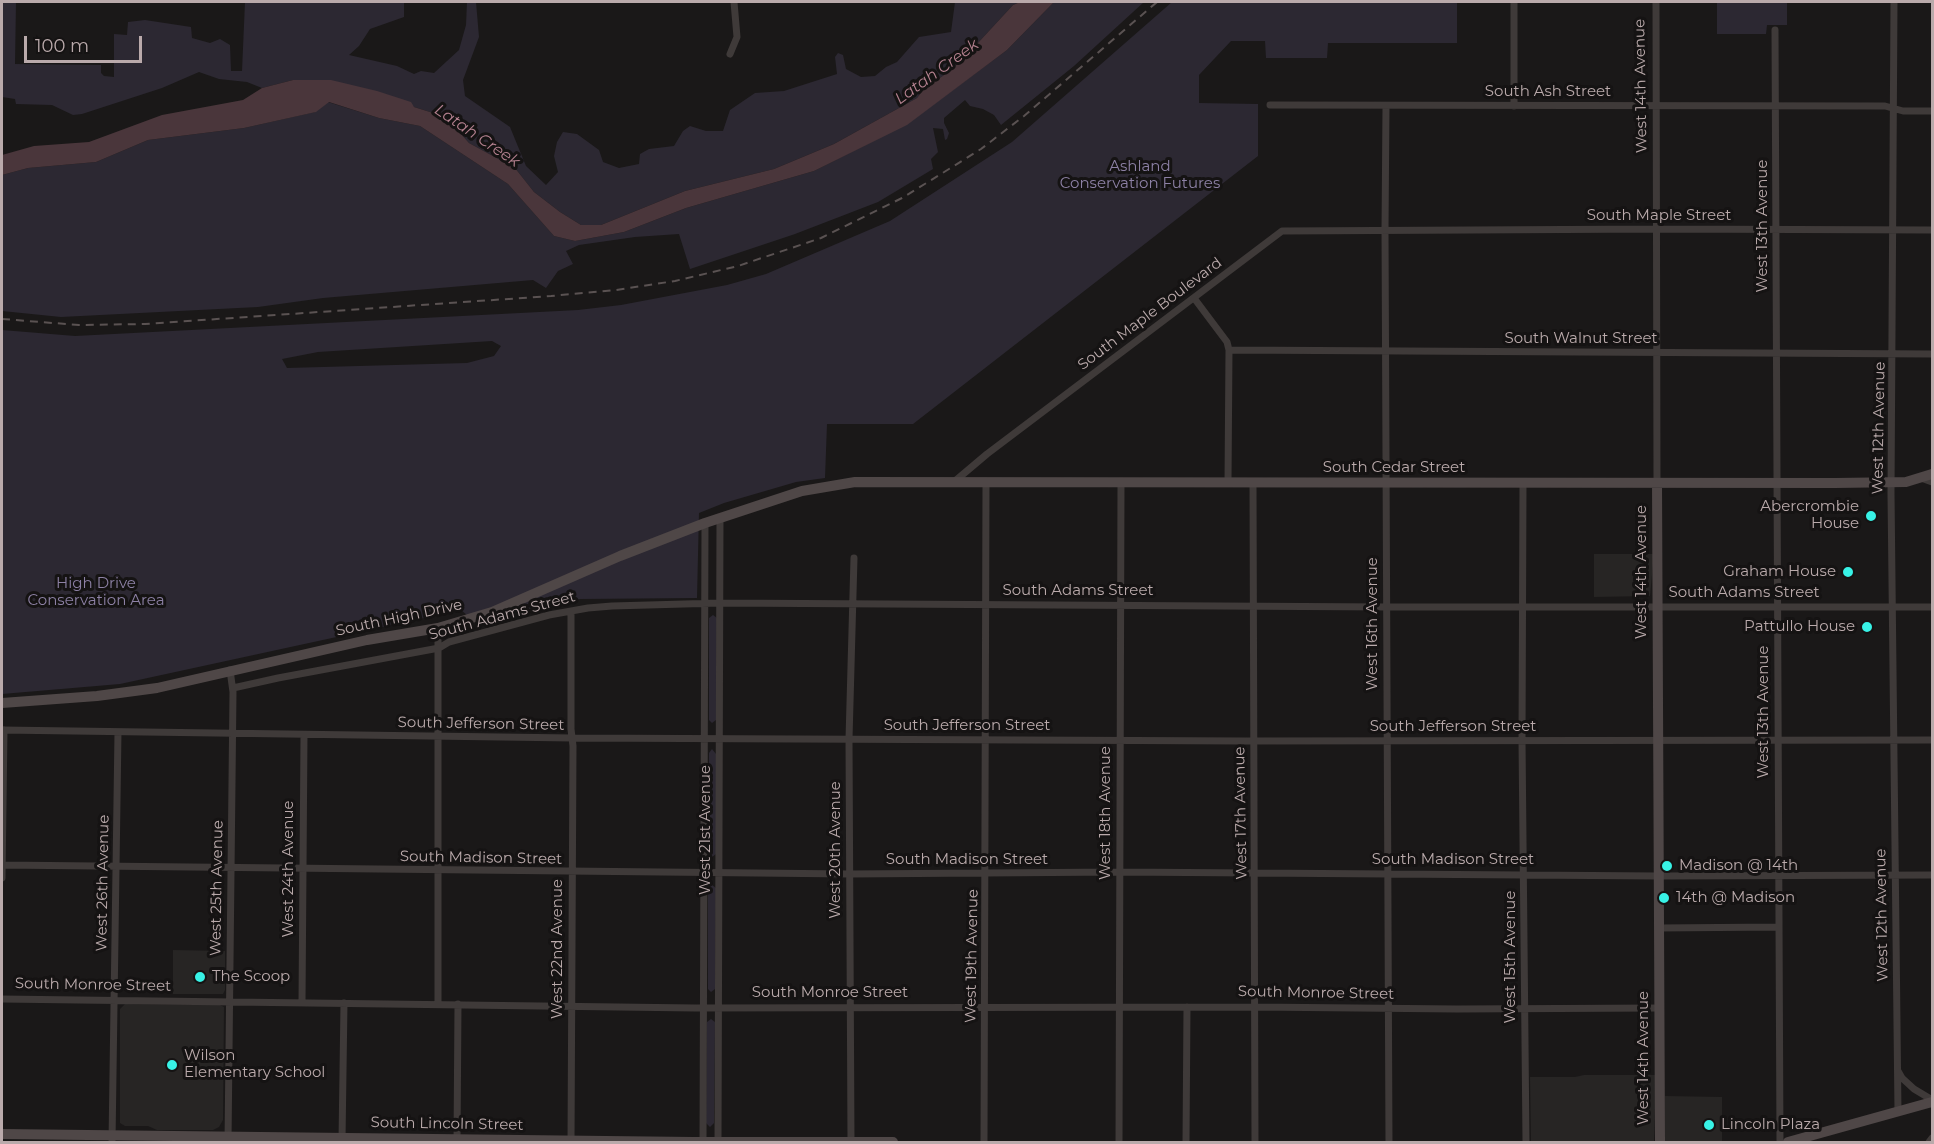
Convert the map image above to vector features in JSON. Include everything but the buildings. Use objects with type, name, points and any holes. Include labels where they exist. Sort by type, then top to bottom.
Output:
[{"type":"main road","points":[[1921,478],[1932,474]]},
{"type":"main road","name":"South Cedar Street","points":[[855,482],[1891,483],[1921,478]]},
{"type":"main road","name":"South High Drive","points":[[2,703],[97,696],[157,688],[367,640],[438,628],[492,612],[620,556],[705,523],[802,491],[855,482]]},
{"type":"main road","name":"West 14th Avenue","points":[[1657,483],[1660,1143]]},
{"type":"main road","points":[[1788,1143],[1932,1104]]},
{"type":"main road","name":"South Lincoln Street","points":[[2,1134],[113,1139],[893,1143]]},
{"type":"street","points":[[730,54],[737,37],[734,2]]},
{"type":"street","points":[[1514,2],[1514,106]]},
{"type":"street","name":"West 14th Avenue","points":[[1656,2],[1657,483]]},
{"type":"street","name":"West 12th Avenue","points":[[1894,2],[1891,483],[1898,1112]]},
{"type":"street","name":"West 13th Avenue","points":[[1775,30],[1780,1143]]},
{"type":"street","name":"South Ash Street","points":[[1270,105],[1885,106],[1893,109],[1932,111]]},
{"type":"street","name":"West 16th Avenue","points":[[1386,106],[1384,230],[1389,1143]]},
{"type":"street","name":"South Maple Street","points":[[1384,230],[1932,230]]},
{"type":"street","name":"South Maple Boulevard","points":[[954,482],[987,454],[1282,231],[1384,230]]},
{"type":"street","points":[[1194,298],[1227,342],[1229,350],[1228,482]]},
{"type":"street","name":"South Walnut Street","points":[[1229,350],[1932,354]]},
{"type":"street","name":"South Cedar Street","points":[[1921,478],[1932,482]]},
{"type":"street","name":"West 19th Avenue","points":[[984,1143],[986,482]]},
{"type":"street","name":"West 17th Avenue","points":[[1253,482],[1256,874],[1255,1143]]},
{"type":"street","name":"West 18th Avenue","points":[[1119,1143],[1121,483]]},
{"type":"street","name":"West 15th Avenue","points":[[1523,484],[1522,740],[1526,1143]]},
{"type":"street","name":"West 21st Avenue","points":[[718,1142],[720,518]]},
{"type":"street","name":"West 21st Avenue","points":[[703,1142],[705,523]]},
{"type":"street","name":"West 20th Avenue","points":[[851,1142],[849,739],[854,558]]},
{"type":"street","name":"South Adams Street","points":[[233,688],[439,648],[449,642],[571,611],[612,606],[704,603],[851,603],[1523,608],[1932,607]]},
{"type":"street","name":"West 22nd Avenue","points":[[571,611],[571,1142]]},
{"type":"street","points":[[438,628],[438,1004]]},
{"type":"street","name":"West 25th Avenue","points":[[228,1140],[233,688],[230,670]]},
{"type":"street","points":[[2,730],[2,878]]},
{"type":"street","name":"South Jefferson Street","points":[[2,730],[572,738],[1932,741]]},
{"type":"street","name":"West 26th Avenue","points":[[113,1139],[118,732]]},
{"type":"street","name":"West 24th Avenue","points":[[302,1003],[304,735]]},
{"type":"street","name":"South Madison Street","points":[[2,865],[572,873],[1119,872],[1659,876],[1932,875]]},
{"type":"street","points":[[1659,928],[1778,927]]},
{"type":"street","name":"South Monroe Street","points":[[2,999],[703,1008],[1659,1008]]},
{"type":"street","points":[[342,1140],[344,1003]]},
{"type":"street","points":[[457,1140],[458,1004]]},
{"type":"street","points":[[1186,1143],[1187,1007]]},
{"type":"street","points":[[1898,1071],[1914,1089],[1925,1094],[1932,1104]]},
{"type":"street","points":[[1929,1143],[1932,1138]]},
{"type":"shaded area","points":[[1020,2],[1054,2],[1007,50],[907,125],[814,171],[686,208],[624,232],[575,241],[554,236],[508,184],[420,126],[379,118],[329,102],[316,112],[244,128],[148,140],[96,162],[28,168],[2,175],[2,155],[34,146],[89,142],[162,115],[243,100],[262,88],[293,80],[331,80],[377,91],[411,102],[414,107],[446,117],[469,143],[515,168],[534,192],[560,212],[581,225],[601,225],[685,191],[774,169],[834,144],[917,98],[923,90],[964,58],[1013,5]]},
{"type":"shaded area","points":[[1594,554],[1654,554],[1650,596],[1594,597]]},
{"type":"shaded area","points":[[173,950],[225,951],[225,990],[223,994],[173,994]]},
{"type":"shaded area","name":"Wilson Elementary School","points":[[125,1004],[220,1005],[224,1007],[223,1120],[219,1127],[213,1130],[157,1130],[148,1126],[125,1126],[120,1123],[120,1009]]},
{"type":"shaded area","points":[[1656,1075],[1654,1142],[1531,1142],[1530,1077]]},
{"type":"shaded area","points":[[1665,1096],[1722,1097],[1722,1142],[1665,1142]]},
{"type":"green space","points":[[2,2],[16,2],[15,64],[101,65],[101,73],[104,76],[114,77],[114,34],[127,35],[128,22],[145,20],[191,27],[192,38],[210,43],[220,39],[230,45],[231,71],[242,71],[245,2],[404,2],[404,17],[370,29],[359,46],[349,55],[397,66],[414,74],[421,71],[434,73],[459,50],[466,25],[467,2],[476,2],[479,37],[463,80],[465,96],[510,127],[526,166],[546,185],[558,172],[554,156],[557,142],[563,132],[577,134],[599,150],[603,162],[619,168],[639,164],[640,154],[649,149],[674,146],[683,131],[690,126],[706,131],[723,131],[730,110],[755,93],[784,91],[837,74],[835,57],[838,53],[843,55],[846,69],[861,77],[875,76],[897,62],[919,37],[951,32],[955,2],[1020,2],[1013,5],[964,58],[923,90],[917,98],[834,144],[774,169],[685,191],[601,225],[581,225],[534,192],[515,168],[469,143],[446,117],[414,107],[293,80],[262,88],[247,82],[219,79],[199,72],[162,88],[82,114],[73,115],[52,105],[16,104],[15,99],[2,97]]},
{"type":"green space","points":[[1054,2],[1144,2],[1074,66],[1001,125],[994,115],[970,106],[965,100],[944,118],[949,133],[947,139],[945,140],[943,129],[933,128],[938,152],[931,159],[933,169],[878,202],[795,234],[690,269],[679,234],[635,237],[579,245],[566,251],[573,264],[558,271],[546,288],[533,280],[323,298],[258,307],[61,317],[2,311],[2,175],[28,168],[96,162],[148,140],[244,128],[315,112],[328,102],[379,118],[420,126],[508,184],[554,236],[575,241],[624,232],[686,208],[814,171],[907,124],[1007,50]]},
{"type":"green space","points":[[1172,2],[1457,2],[1457,43],[1328,43],[1327,58],[1266,58],[1265,41],[1231,41],[1199,75],[1199,103],[1258,104],[1258,156],[913,424],[827,424],[825,478],[796,482],[724,503],[699,513],[697,598],[580,599],[480,626],[461,610],[120,684],[2,694],[2,330],[75,336],[578,310],[621,305],[727,285],[766,274],[890,221],[1012,142]],"holes":[[[492,341],[501,346],[494,356],[467,363],[287,368],[282,359],[318,352]]]},
{"type":"green space","points":[[1717,2],[1838,2],[1787,3],[1787,25],[1767,25],[1766,34],[1717,34]]},
{"type":"green space","points":[[713,615],[717,618],[716,720],[712,723],[709,720],[709,618]]},
{"type":"green space","points":[[712,749],[716,754],[716,854],[711,858],[708,854],[709,753]]},
{"type":"green space","points":[[712,885],[716,888],[715,989],[711,992],[708,989],[708,888]]},
{"type":"green space","points":[[711,1019],[715,1022],[714,1123],[710,1127],[706,1123],[707,1022]]},
{"type":"railway","points":[[2,319],[79,325],[145,324],[551,296],[616,290],[675,281],[738,266],[821,238],[902,198],[981,149],[1024,116],[1157,2]]},
{"type":"place","name":"Abercrombie House","points":[[1871,516]]},
{"type":"place","name":"Graham House","points":[[1848,572]]},
{"type":"place","name":"Pattullo House","points":[[1867,627]]},
{"type":"place","name":"Madison @ 14th","points":[[1667,866]]},
{"type":"place","name":"14th @ Madison","points":[[1664,898]]},
{"type":"place","name":"The Scoop","points":[[200,977]]},
{"type":"place","name":"Wilson Elementary School","points":[[172,1065]]},
{"type":"place","name":"Lincoln Plaza","points":[[1709,1125]]},
{"type":"water label","name":"Latah Creek","points":[[937,72]]},
{"type":"water label","name":"Latah Creek","points":[[477,136]]},
{"type":"park label","name":"Ashland Conservation Futures","points":[[1140,176]]},
{"type":"park label","name":"High Drive Conservation Area","points":[[96,592]]}]
